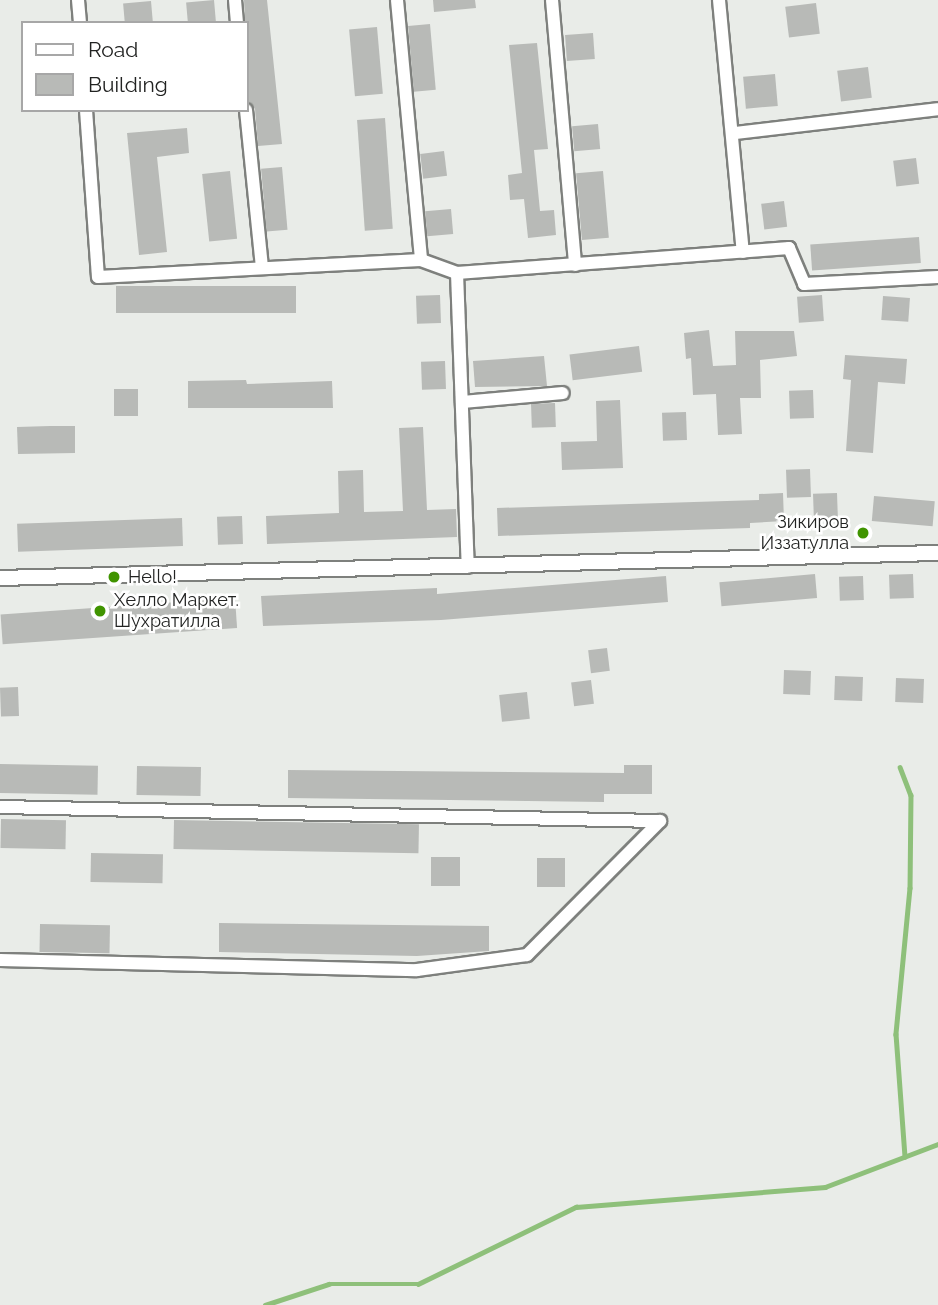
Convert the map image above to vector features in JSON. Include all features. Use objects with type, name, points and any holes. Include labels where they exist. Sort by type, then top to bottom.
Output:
[{"type":"street","points":[[78,0],[80,21]]},
{"type":"street","points":[[234,0],[237,21]]},
{"type":"street","points":[[397,0],[421,260]]},
{"type":"street","points":[[552,0],[575,265]]},
{"type":"street","points":[[719,0],[734,133],[743,252]]},
{"type":"street","points":[[734,133],[938,109]]},
{"type":"street","points":[[86,112],[99,277],[421,260],[457,272],[789,248],[804,284],[938,277]]},
{"type":"street","points":[[246,112],[262,267]]},
{"type":"street","points":[[457,272],[468,567]]},
{"type":"street","points":[[463,402],[563,393]]},
{"type":"street","points":[[0,578],[938,553]]},
{"type":"street","points":[[0,807],[660,821],[527,955],[417,970],[0,960]]},
{"type":"building","points":[[214,0],[216,21],[188,21],[186,2]]},
{"type":"building","points":[[244,0],[267,0],[282,144],[258,146],[255,109],[249,102],[248,21],[245,21]]},
{"type":"building","points":[[433,0],[475,0],[476,8],[434,12]]},
{"type":"building","points":[[151,1],[153,21],[125,21],[123,3]]},
{"type":"building","points":[[816,3],[820,34],[789,38],[785,7]]},
{"type":"building","points":[[430,24],[436,90],[414,92],[408,26]]},
{"type":"building","points":[[377,27],[383,94],[355,96],[349,29]]},
{"type":"building","points":[[593,33],[595,59],[567,61],[565,35]]},
{"type":"building","points":[[537,43],[548,149],[534,150],[540,211],[554,210],[556,235],[528,238],[524,199],[510,200],[508,175],[522,173],[509,45]]},
{"type":"building","points":[[868,67],[872,98],[841,102],[837,71]]},
{"type":"building","points":[[775,74],[778,106],[746,109],[743,77]]},
{"type":"building","points":[[385,118],[393,229],[365,231],[357,120]]},
{"type":"building","points":[[598,124],[600,149],[574,151],[572,126]]},
{"type":"building","points":[[187,128],[189,153],[157,157],[167,252],[139,255],[127,133]]},
{"type":"building","points":[[444,151],[447,176],[423,179],[420,154]]},
{"type":"building","points":[[916,158],[919,184],[896,187],[893,161]]},
{"type":"building","points":[[282,167],[287,230],[267,232],[261,169]]},
{"type":"building","points":[[230,171],[237,239],[209,242],[202,174]]},
{"type":"building","points":[[603,171],[609,238],[582,240],[576,173]]},
{"type":"building","points":[[784,201],[787,227],[764,230],[761,204]]},
{"type":"building","points":[[451,209],[453,234],[427,236],[425,211]]},
{"type":"building","points":[[919,237],[921,263],[812,271],[810,245]]},
{"type":"building","points":[[116,286],[296,286],[296,313],[116,313]]},
{"type":"building","points":[[440,295],[441,323],[417,324],[416,296]]},
{"type":"building","points":[[822,295],[824,321],[799,323],[797,297]]},
{"type":"building","points":[[883,296],[910,298],[908,322],[881,320]]},
{"type":"building","points":[[709,330],[713,366],[736,365],[735,331],[794,331],[797,356],[760,360],[761,398],[740,398],[742,434],[718,435],[716,394],[693,395],[691,358],[686,359],[684,333]]},
{"type":"building","points":[[639,346],[642,372],[573,380],[570,355]]},
{"type":"building","points":[[845,355],[907,359],[905,384],[878,382],[873,453],[846,451],[851,380],[843,379]]},
{"type":"building","points":[[544,356],[547,386],[475,387],[473,361]]},
{"type":"building","points":[[445,361],[446,389],[422,390],[421,362]]},
{"type":"building","points":[[246,380],[247,384],[332,381],[333,408],[188,408],[188,381]]},
{"type":"building","points":[[114,389],[138,389],[138,416],[114,416]]},
{"type":"building","points":[[813,390],[814,418],[790,419],[789,391]]},
{"type":"building","points":[[620,400],[623,468],[562,470],[561,442],[597,441],[596,401]]},
{"type":"building","points":[[555,403],[556,427],[532,428],[531,404]]},
{"type":"building","points":[[686,412],[687,440],[663,441],[662,413]]},
{"type":"building","points":[[75,426],[75,453],[18,454],[17,427]]},
{"type":"building","points":[[423,427],[427,510],[456,509],[457,537],[267,544],[266,516],[339,513],[338,471],[363,470],[364,512],[403,511],[399,428]]},
{"type":"building","points":[[810,469],[811,497],[787,498],[786,470]]},
{"type":"building","points":[[783,493],[784,521],[750,523],[750,528],[498,536],[497,508],[759,500],[759,494]]},
{"type":"building","points":[[837,493],[838,521],[814,522],[813,494]]},
{"type":"building","points":[[874,496],[935,501],[933,526],[872,521]]},
{"type":"building","points":[[242,516],[243,544],[218,545],[217,517]]},
{"type":"building","points":[[182,518],[183,546],[18,552],[17,524]]},
{"type":"building","points":[[815,574],[817,598],[721,606],[719,582]]},
{"type":"building","points":[[913,574],[914,598],[890,599],[889,575]]},
{"type":"building","points":[[666,576],[668,602],[441,620],[263,626],[261,596],[437,588],[437,594]]},
{"type":"building","points":[[863,576],[864,600],[840,601],[839,577]]},
{"type":"building","points":[[235,598],[237,628],[3,644],[1,614]]},
{"type":"building","points":[[607,648],[610,671],[591,673],[588,650]]},
{"type":"building","points":[[784,670],[811,671],[810,695],[783,694]]},
{"type":"building","points":[[835,676],[863,677],[862,701],[834,700]]},
{"type":"building","points":[[896,678],[924,679],[923,703],[895,702]]},
{"type":"building","points":[[591,680],[594,704],[574,706],[571,682]]},
{"type":"building","points":[[18,687],[19,716],[1,717],[0,688]]},
{"type":"building","points":[[527,692],[530,719],[502,722],[499,695]]},
{"type":"building","points":[[0,764],[98,766],[97,795],[0,793]]},
{"type":"building","points":[[624,765],[652,765],[652,794],[604,794],[604,802],[288,798],[288,770],[624,773]]},
{"type":"building","points":[[137,766],[201,767],[200,796],[136,795]]},
{"type":"building","points":[[1,819],[66,820],[65,849],[0,848]]},
{"type":"building","points":[[174,820],[419,824],[418,853],[173,849]]},
{"type":"building","points":[[91,853],[163,854],[162,883],[90,882]]},
{"type":"building","points":[[431,857],[460,857],[460,886],[431,886]]},
{"type":"building","points":[[537,858],[565,858],[565,887],[537,887]]},
{"type":"building","points":[[219,923],[489,926],[489,951],[417,956],[219,952]]},
{"type":"building","points":[[40,924],[110,925],[110,953],[40,952]]},
{"type":"waterway","points":[[900,767],[911,795],[910,888],[896,1034],[905,1157]]},
{"type":"waterway","points":[[265,1305],[329,1284],[418,1284],[576,1207],[825,1187],[938,1144]]},
{"type":"place","name":"Зикиров Иззатулла","points":[[863,533]]},
{"type":"place","name":"Hello!","points":[[114,577]]},
{"type":"place","name":"Хелло Маркет. Шухратилла","points":[[100,611]]}]
